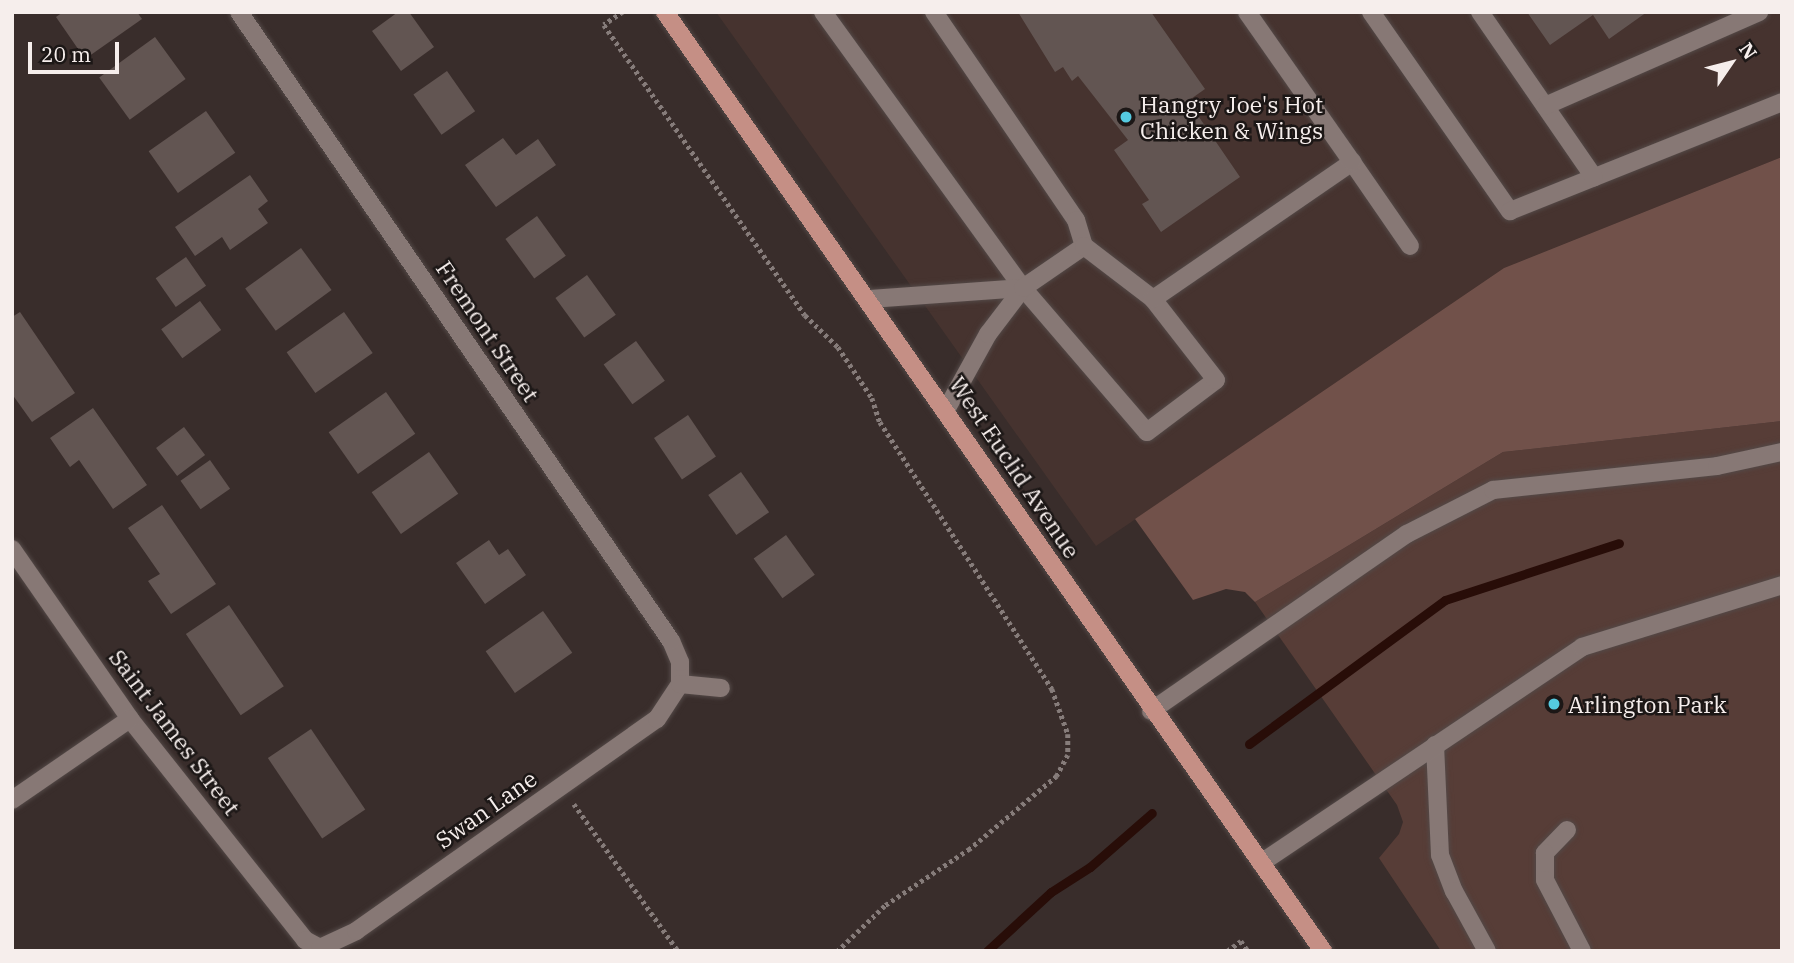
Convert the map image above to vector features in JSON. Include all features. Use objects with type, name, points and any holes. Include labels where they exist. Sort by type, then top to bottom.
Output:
[{"type":"main road","name":"West Euclid Avenue","points":[[665,12],[870,299],[1152,710],[1323,951]]},
{"type":"street","name":"Fremont Street","points":[[239,12],[671,641],[680,662],[680,684]]},
{"type":"street","points":[[824,12],[1023,288],[1147,432],[1216,380],[1153,299],[1084,246],[1076,219],[934,12]]},
{"type":"street","points":[[1247,12],[1410,246]]},
{"type":"street","points":[[1371,12],[1510,211],[1782,102]]},
{"type":"street","points":[[1480,12],[1594,177]]},
{"type":"street","points":[[1545,106],[1759,12]]},
{"type":"street","points":[[1153,299],[1352,162]]},
{"type":"street","points":[[946,410],[988,334],[1023,288],[1084,246]]},
{"type":"street","points":[[870,299],[1023,288]]},
{"type":"street","points":[[1152,710],[1407,534],[1493,490],[1717,466],[1782,452]]},
{"type":"street","name":"Saint James Street","points":[[12,549],[130,719],[304,940]]},
{"type":"street","points":[[1261,863],[1582,648],[1782,585]]},
{"type":"street","points":[[680,684],[721,688]]},
{"type":"street","name":"Swan Lane","points":[[304,940],[320,947],[356,931],[657,719],[680,684]]},
{"type":"street","points":[[12,800],[130,719]]},
{"type":"street","points":[[1435,745],[1440,855],[1454,891],[1487,951]]},
{"type":"street","points":[[1567,830],[1545,853],[1545,880],[1581,951]]},
{"type":"path","points":[[623,12],[604,25],[805,315],[838,347],[872,398],[880,422],[1047,679],[1068,734],[1068,755],[1057,776],[970,849],[885,906],[838,951]]},
{"type":"path","points":[[562,786],[678,951]]},
{"type":"path","points":[[1227,951],[1241,941],[1248,951]]},
{"type":"shaded area","points":[[716,12],[1782,12],[1782,157],[1504,268],[1096,546]]},
{"type":"shaded area","points":[[1782,157],[1782,421],[1503,452],[1255,602],[1245,592],[1226,589],[1193,600],[1135,519],[1504,268]]},
{"type":"shaded area","name":"Arlington Park","points":[[1782,421],[1782,951],[1441,951],[1379,858],[1399,834],[1403,822],[1397,805],[1255,602],[1503,452]]},
{"type":"building","points":[[63,12],[137,12],[142,19],[85,59],[56,17]]},
{"type":"building","points":[[398,12],[409,12],[434,47],[401,71],[372,31]]},
{"type":"building","points":[[1018,12],[1151,12],[1205,89],[1188,101],[1240,177],[1161,232],[1142,204],[1149,200],[1114,150],[1128,140],[1078,76],[1072,81],[1063,67],[1055,72]]},
{"type":"building","points":[[1527,12],[1647,12],[1609,39],[1593,15],[1550,45]]},
{"type":"building","points":[[155,37],[186,79],[130,120],[99,78]]},
{"type":"building","points":[[447,71],[475,111],[442,135],[413,95]]},
{"type":"building","points":[[206,111],[235,153],[178,193],[149,151]]},
{"type":"building","points":[[503,138],[516,155],[538,139],[556,165],[496,207],[465,165]]},
{"type":"building","points":[[250,175],[268,201],[258,209],[268,223],[230,250],[222,237],[195,256],[175,227]]},
{"type":"building","points":[[537,216],[566,256],[534,279],[505,239]]},
{"type":"building","points":[[301,248],[332,290],[276,331],[245,289]]},
{"type":"building","points":[[186,257],[206,286],[176,307],[156,278]]},
{"type":"building","points":[[587,275],[616,315],[584,338],[555,298]]},
{"type":"building","points":[[200,301],[221,330],[182,358],[161,329]]},
{"type":"building","points":[[20,312],[75,393],[32,422],[12,394],[12,317]]},
{"type":"building","points":[[344,312],[373,353],[315,393],[287,352]]},
{"type":"building","points":[[636,341],[665,381],[632,404],[604,365]]},
{"type":"building","points":[[386,392],[415,434],[358,474],[329,432]]},
{"type":"building","points":[[93,408],[147,485],[113,509],[79,460],[70,467],[50,438]]},
{"type":"building","points":[[688,415],[716,456],[682,479],[654,438]]},
{"type":"building","points":[[184,427],[205,455],[177,476],[156,448]]},
{"type":"building","points":[[429,452],[458,494],[401,534],[372,492]]},
{"type":"building","points":[[210,460],[230,489],[201,509],[181,481]]},
{"type":"building","points":[[741,472],[769,512],[736,535],[708,495]]},
{"type":"building","points":[[162,505],[216,584],[171,614],[148,581],[160,574],[128,528]]},
{"type":"building","points":[[786,535],[815,575],[782,598],[754,559]]},
{"type":"building","points":[[489,540],[499,555],[508,549],[526,575],[485,604],[456,563]]},
{"type":"building","points":[[229,605],[284,686],[241,715],[186,634]]},
{"type":"building","points":[[543,611],[572,653],[515,693],[486,651]]},
{"type":"building","points":[[311,729],[365,809],[322,838],[268,758]]},
{"type":"waterway","points":[[1249,744],[1445,600],[1619,543]]},
{"type":"waterway","points":[[987,951],[1051,892],[1090,867],[1152,813]]},
{"type":"place","name":"Hangry Joe's Hot Chicken & Wings","points":[[1126,117]]},
{"type":"place","name":"Arlington Park","points":[[1554,704]]}]
